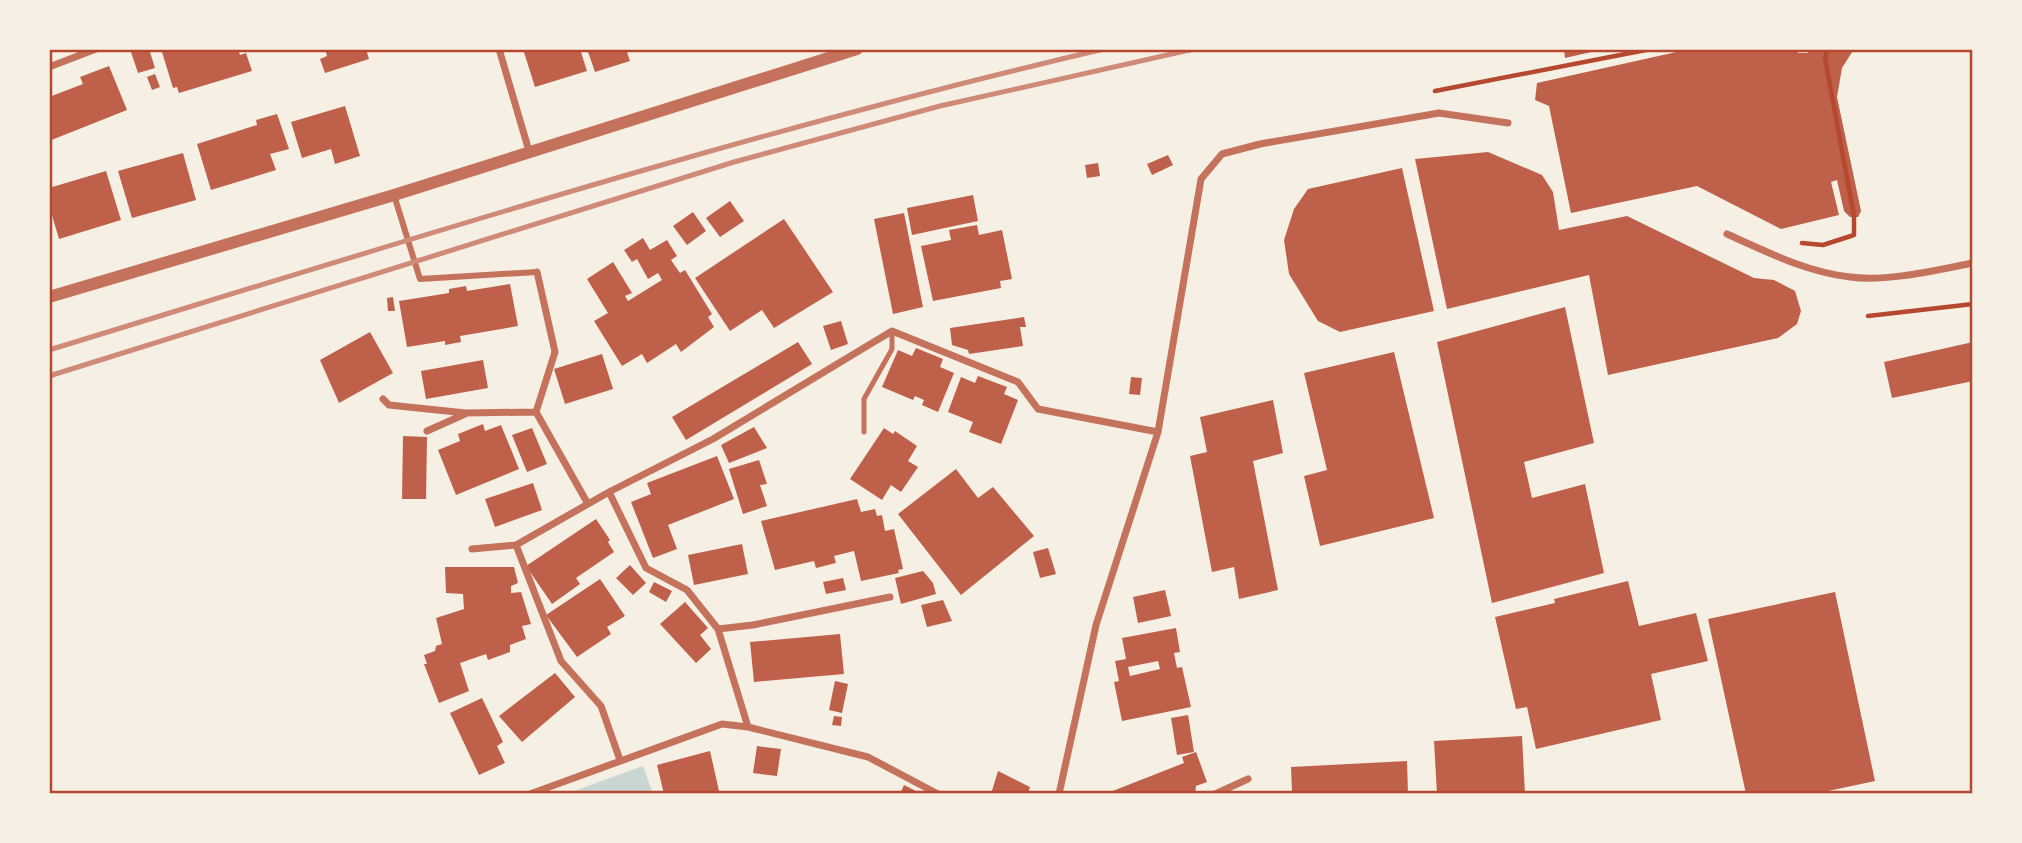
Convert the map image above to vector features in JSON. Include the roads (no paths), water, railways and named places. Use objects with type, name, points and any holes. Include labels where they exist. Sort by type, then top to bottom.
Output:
[{"type":"street","points":[[49,67],[96,49]]},
{"type":"street","points":[[499,49],[529,151]]},
{"type":"street","points":[[49,297],[394,195],[858,49]]},
{"type":"street","points":[[1059,794],[1096,625],[1158,432],[1201,179],[1222,153],[1439,113],[1508,123]]},
{"type":"street","points":[[394,195],[420,279],[537,272],[555,352],[536,412],[588,504]]},
{"type":"street","points":[[1727,234],[1796,265],[1851,278],[1922,273],[1973,263]]},
{"type":"street","points":[[472,549],[516,545],[609,492],[713,439],[892,331],[1018,382],[1038,409],[1158,432]]},
{"type":"street","points":[[383,399],[389,405],[467,413],[536,412]]},
{"type":"street","points":[[427,431],[467,413]]},
{"type":"street","points":[[609,492],[646,568],[687,590],[718,629],[748,727]]},
{"type":"street","points":[[516,545],[561,661],[601,706],[620,760]]},
{"type":"street","points":[[718,629],[753,625],[890,597]]},
{"type":"street","points":[[530,794],[722,724],[748,727],[868,757],[938,794]]},
{"type":"street","points":[[1215,794],[1248,779]]},
{"type":"lane","points":[[864,432],[864,399],[892,349],[892,331]]},
{"type":"railway","points":[[49,350],[706,152],[971,81],[1104,49]]},
{"type":"railway","points":[[49,376],[734,162],[940,106],[1194,49]]}]
